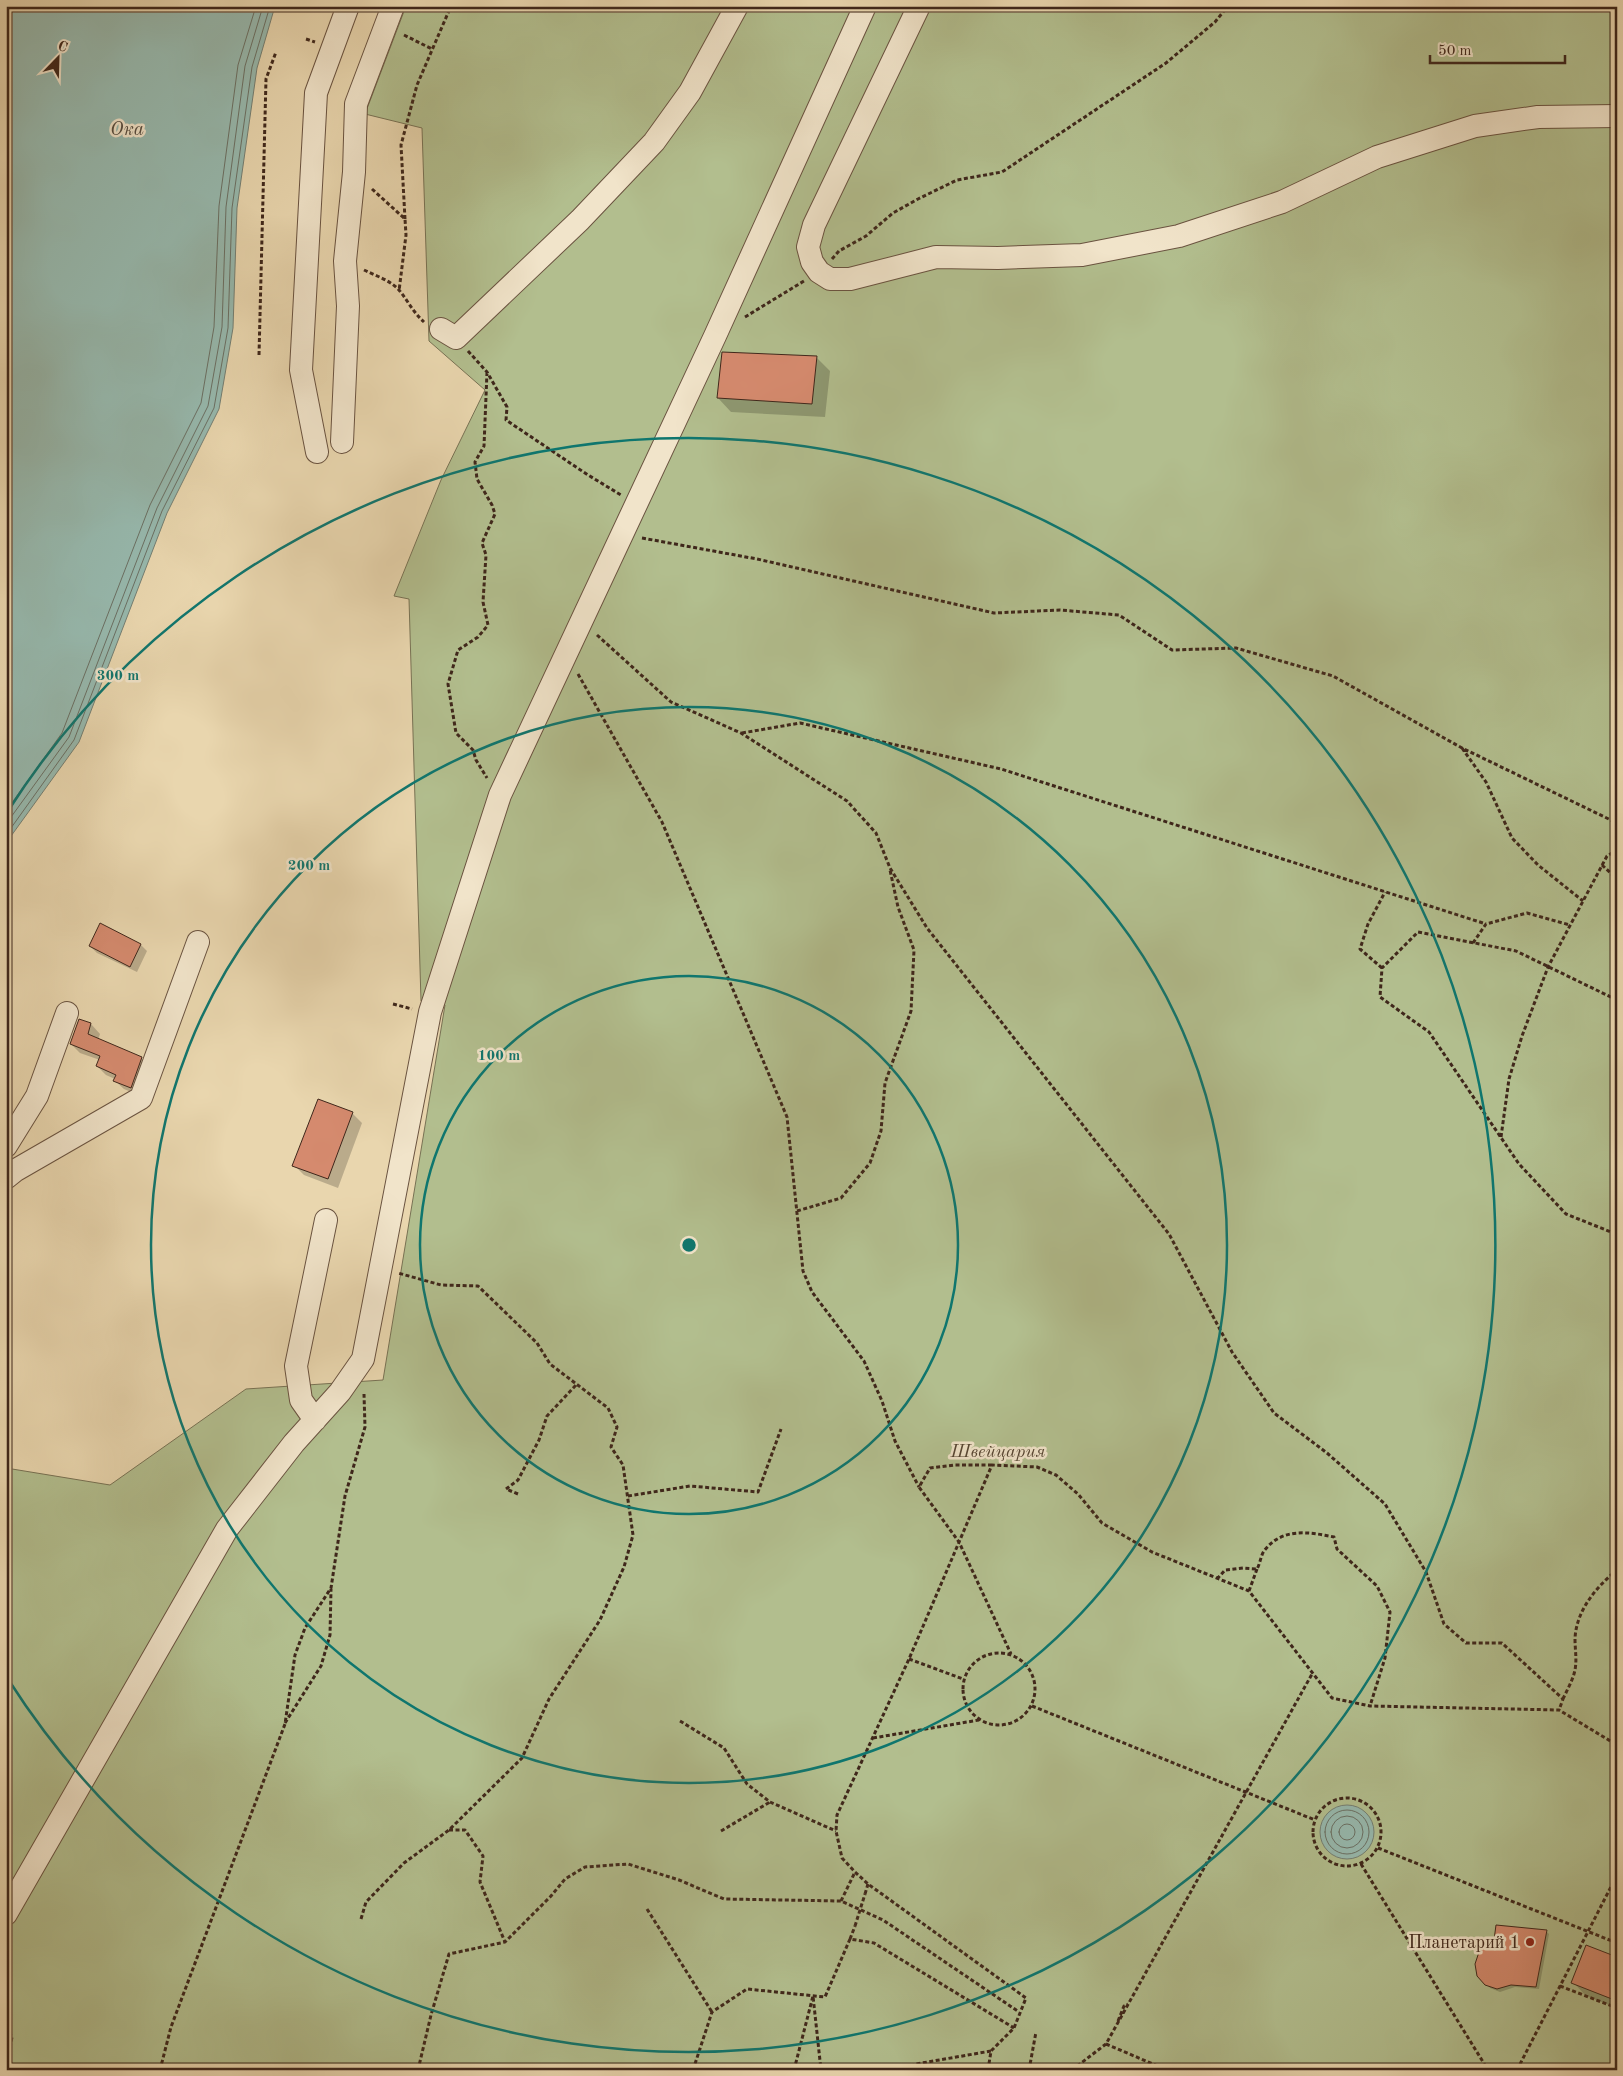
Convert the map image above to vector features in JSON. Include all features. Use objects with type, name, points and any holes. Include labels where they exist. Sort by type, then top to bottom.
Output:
[{"type":"street","points":[[317,452],[301,370],[316,93],[348,6]]},
{"type":"street","points":[[448,333],[580,220],[654,142],[690,92],[738,6]]},
{"type":"street","points":[[6,1914],[227,1529],[294,1443],[340,1392],[362,1359],[430,1012],[500,795],[715,336],[865,6]]},
{"type":"street","points":[[919,6],[814,225],[808,247],[812,262],[819,272],[830,279],[850,279],[936,258],[1082,255],[1179,236],[1282,202],[1378,157],[1475,126],[1538,117],[1617,116]]},
{"type":"street","points":[[342,442],[348,306],[345,262],[354,172],[356,104],[389,16]]},
{"type":"street","points":[[6,1178],[141,1098],[198,942]]},
{"type":"street","points":[[6,1146],[37,1096],[67,1013]]},
{"type":"street","points":[[315,1420],[301,1400],[296,1366],[326,1220]]},
{"type":"path","points":[[399,291],[406,235],[401,145],[417,85],[450,6]]},
{"type":"path","points":[[715,336],[819,272],[839,251],[866,236],[894,213],[918,198],[957,180],[1002,172],[1166,63],[1215,22],[1228,6]]},
{"type":"path","points":[[389,16],[432,49]]},
{"type":"path","points":[[259,355],[266,79],[276,52]]},
{"type":"path","points":[[354,172],[405,219]]},
{"type":"path","points":[[345,262],[390,282],[414,312],[426,323],[448,333],[487,372],[507,407],[506,420],[588,475],[636,503]]},
{"type":"path","points":[[487,372],[484,446],[475,462],[477,479],[495,514],[482,543],[486,555],[483,602],[488,625],[478,637],[458,650],[448,684],[456,733],[473,750],[484,774],[500,795]]},
{"type":"path","points":[[621,534],[757,559],[994,613],[1060,610],[1119,615],[1172,650],[1236,648],[1333,676],[1462,748],[1617,823]]},
{"type":"path","points":[[581,620],[672,702],[741,733],[846,801],[876,833],[890,868],[927,928],[1103,1148],[1169,1234],[1232,1352],[1274,1412],[1327,1453],[1385,1504],[1426,1572],[1444,1624],[1466,1643],[1502,1643],[1563,1699]]},
{"type":"path","points":[[566,652],[662,822],[787,1117],[803,1271],[812,1292],[864,1360],[882,1401],[896,1441],[919,1487],[959,1542],[1011,1654]]},
{"type":"path","points":[[741,733],[800,724],[1001,769],[1486,924],[1527,914],[1570,925]]},
{"type":"path","points":[[1462,748],[1486,782],[1512,838],[1538,865],[1583,901]]},
{"type":"path","points":[[1501,1138],[1510,1079],[1522,1036],[1548,967],[1602,864],[1607,856],[1617,850]]},
{"type":"path","points":[[1602,864],[1617,879]]},
{"type":"path","points":[[797,1211],[841,1198],[870,1163],[881,1131],[885,1083],[911,1011],[914,950],[898,907],[890,868]]},
{"type":"path","points":[[1382,968],[1360,948],[1368,924],[1386,892]]},
{"type":"path","points":[[1473,943],[1486,924]]},
{"type":"path","points":[[1617,1000],[1516,951],[1418,932],[1382,968],[1380,997],[1429,1032],[1519,1164],[1566,1214],[1617,1236]]},
{"type":"path","points":[[393,1004],[419,1011]]},
{"type":"path","points":[[360,1919],[366,1902],[404,1863],[449,1830],[522,1758],[549,1699],[600,1620],[624,1567],[633,1535],[623,1465],[611,1447],[617,1427],[608,1408],[550,1364],[537,1343],[478,1286],[441,1285],[381,1268]]},
{"type":"path","points":[[160,2070],[172,2027],[285,1724],[321,1666],[330,1635],[331,1588],[345,1496],[365,1427],[362,1359]]},
{"type":"path","points":[[518,1494],[506,1489],[518,1480],[539,1440],[548,1416],[577,1384]]},
{"type":"path","points":[[628,1496],[690,1486],[758,1492],[781,1429]]},
{"type":"path","points":[[919,1487],[930,1468],[955,1465],[1036,1467],[1056,1475],[1078,1494],[1102,1523],[1152,1552],[1249,1591],[1332,1698],[1370,1706],[1559,1710],[1617,1746]]},
{"type":"path","points":[[905,2070],[916,2064],[991,2051],[1014,2028],[1026,1998],[868,1884],[842,1858],[836,1831],[837,1815],[909,1659],[992,1466]]},
{"type":"path","points":[[1249,1591],[1263,1552],[1281,1536],[1308,1531],[1334,1537],[1337,1549],[1377,1586],[1390,1612],[1385,1658],[1370,1706]]},
{"type":"path","points":[[1217,1579],[1225,1570],[1257,1569]]},
{"type":"path","points":[[1559,1710],[1574,1673],[1577,1658],[1575,1637],[1581,1614],[1587,1602],[1606,1579],[1617,1570]]},
{"type":"path","points":[[285,1724],[295,1655],[305,1628],[331,1588]]},
{"type":"path","points":[[999,1652],[1011,1654],[1022,1660],[1030,1670],[1035,1682],[1032,1706],[1024,1716],[1014,1722],[1002,1726],[990,1725],[980,1720],[971,1712],[965,1702],[962,1691],[963,1679],[972,1664],[987,1654],[999,1652]]},
{"type":"path","points":[[909,1659],[963,1679]]},
{"type":"path","points":[[1072,2070],[1106,2044],[1312,1674]]},
{"type":"path","points":[[1032,1706],[1315,1820]]},
{"type":"path","points":[[873,1738],[980,1720]]},
{"type":"path","points":[[680,1721],[724,1748],[747,1784],[770,1802],[836,1831]]},
{"type":"path","points":[[1350,1798],[1361,1801],[1370,1807],[1379,1821],[1381,1838],[1378,1848],[1370,1858],[1361,1864],[1350,1867],[1338,1866],[1328,1861],[1319,1853],[1314,1843],[1312,1832],[1315,1820],[1320,1810],[1329,1803],[1339,1799],[1350,1798]]},
{"type":"path","points":[[721,1831],[770,1802]]},
{"type":"path","points":[[449,1830],[465,1830],[482,1856],[480,1882],[505,1942]]},
{"type":"path","points":[[1378,1848],[1617,1943]]},
{"type":"path","points":[[418,2070],[431,2015],[449,1954],[505,1942],[551,1896],[565,1878],[585,1867],[628,1864],[679,1880],[724,1899],[760,1898],[841,1901],[883,1920],[1019,2012]]},
{"type":"path","points":[[1361,1864],[1488,2070]]},
{"type":"path","points":[[841,1901],[855,1872]]},
{"type":"path","points":[[1517,2070],[1615,1883],[1617,1875]]},
{"type":"path","points":[[693,2070],[712,2012],[747,1989],[825,1997],[855,1926],[868,1884]]},
{"type":"path","points":[[647,1909],[712,2012]]},
{"type":"path","points":[[850,1939],[874,1943],[1014,2028]]},
{"type":"path","points":[[1560,1986],[1617,2008]]},
{"type":"path","points":[[794,2070],[813,1996]]},
{"type":"path","points":[[813,1996],[821,2070]]},
{"type":"path","points":[[6,2026],[12,2037],[6,2068]]},
{"type":"path","points":[[1029,2070],[1036,2032]]},
{"type":"path","points":[[1106,2044],[1167,2070]]},
{"type":"path","points":[[988,2070],[991,2051]]},
{"type":"green space","name":"Швейцария","points":[[406,6],[1617,6],[1617,2070],[6,2070],[6,1468],[110,1485],[246,1389],[383,1380],[445,1005],[421,1001],[409,599],[394,596],[441,480],[485,390],[429,341],[422,128],[365,114]]},
{"type":"water","name":"Ока","points":[[6,6],[275,6],[257,68],[237,208],[233,328],[219,409],[167,513],[79,742],[6,843]]},
{"type":"water","points":[[1342,1805],[1352,1805],[1362,1809],[1370,1817],[1374,1832],[1370,1847],[1362,1855],[1352,1859],[1342,1859],[1332,1855],[1324,1847],[1320,1837],[1320,1827],[1324,1817],[1332,1809]]},
{"type":"building","points":[[722,352],[817,356],[812,404],[717,398]]},
{"type":"building","points":[[100,923],[141,944],[130,967],[89,946]]},
{"type":"building","points":[[79,1019],[91,1023],[88,1034],[142,1057],[131,1088],[113,1081],[116,1075],[96,1066],[100,1056],[70,1044]]},
{"type":"building","points":[[318,1099],[353,1112],[328,1179],[292,1166]]},
{"type":"building","points":[[1496,1925],[1547,1930],[1536,1987],[1511,1985],[1497,1989],[1485,1985],[1477,1976],[1475,1964],[1479,1952],[1494,1940]]},
{"type":"building","points":[[1586,1945],[1617,1957],[1617,2001],[1571,1983]]},
{"type":"place","name":"Планетарий 1","points":[[1530,1942]]}]
